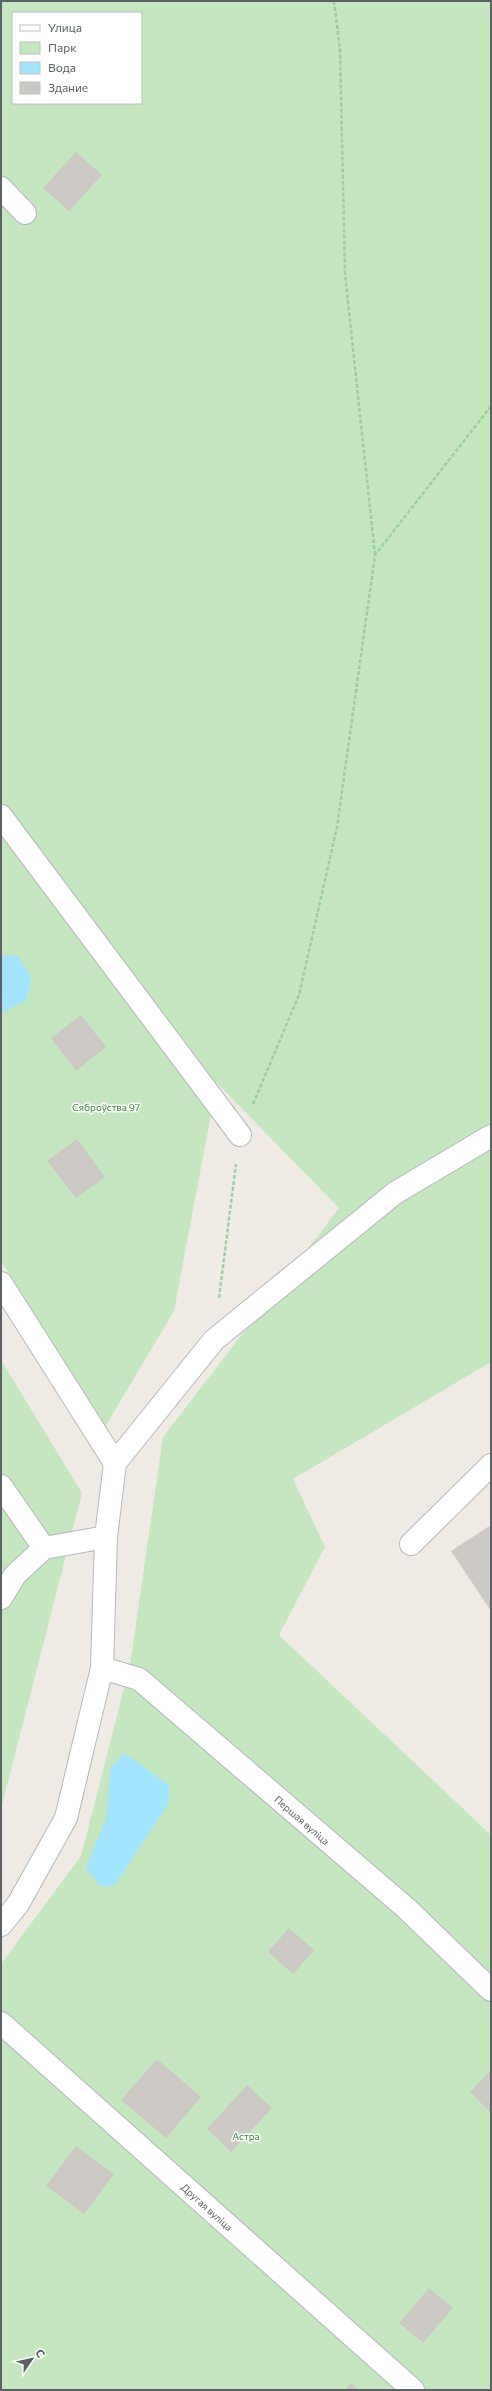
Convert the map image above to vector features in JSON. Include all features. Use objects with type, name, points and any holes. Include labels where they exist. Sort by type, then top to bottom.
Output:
[{"type":"street","points":[[1,188],[25,213]]},
{"type":"street","points":[[1,816],[240,1135]]},
{"type":"street","points":[[1,1924],[18,1904],[66,1818],[102,1668],[106,1537],[115,1464],[214,1340],[395,1193],[491,1136]]},
{"type":"street","points":[[1,1283],[115,1464]]},
{"type":"street","points":[[411,1544],[491,1465]]},
{"type":"street","points":[[1,1486],[44,1548]]},
{"type":"street","points":[[1,1598],[15,1575],[44,1548],[106,1537]]},
{"type":"street","name":"Першая вуліца","points":[[102,1668],[139,1679],[406,1908],[491,1990]]},
{"type":"street","name":"Другая вуліца","points":[[1,2023],[412,2390]]},
{"type":"path","points":[[214,1340],[240,1135],[301,987],[337,827],[375,555],[344,274],[340,50],[334,1]]},
{"type":"path","points":[[375,555],[491,406]]},
{"type":"green space","points":[[1,1],[491,1],[491,1362],[293,1479],[325,1547],[279,1635],[491,1835],[491,2390],[1,2390],[1,1964],[81,1856],[130,1665],[163,1437],[339,1208],[217,1083],[174,1311],[105,1427],[1,1261]]},
{"type":"green space","points":[[1,1360],[82,1493],[1,1809]]},
{"type":"water","points":[[1,955],[18,956],[31,977],[26,1000],[1,1013]]},
{"type":"water","points":[[124,1753],[169,1785],[168,1804],[114,1886],[100,1886],[86,1868],[106,1817],[111,1766]]},
{"type":"building","points":[[76,152],[102,175],[69,211],[43,188]]},
{"type":"building","points":[[81,1015],[106,1047],[76,1071],[51,1038]]},
{"type":"building","points":[[77,1139],[105,1177],[76,1198],[47,1161]]},
{"type":"building","points":[[491,1525],[491,1611],[451,1551]]},
{"type":"building","points":[[289,1928],[314,1950],[293,1974],[268,1952]]},
{"type":"building","points":[[157,2059],[201,2097],[166,2138],[121,2100]]},
{"type":"building","points":[[491,2070],[491,2113],[470,2092]]},
{"type":"building","points":[[247,2085],[272,2108],[231,2152],[207,2129]]},
{"type":"building","points":[[76,2146],[114,2174],[84,2214],[46,2186]]},
{"type":"building","points":[[429,2288],[453,2308],[423,2343],[399,2323]]},
{"type":"building","points":[[351,2383],[359,2390],[345,2390]]},
{"type":"park label","name":"Сяброўства 97","points":[[106,1107]]},
{"type":"park label","name":"Астра","points":[[246,2136]]}]
